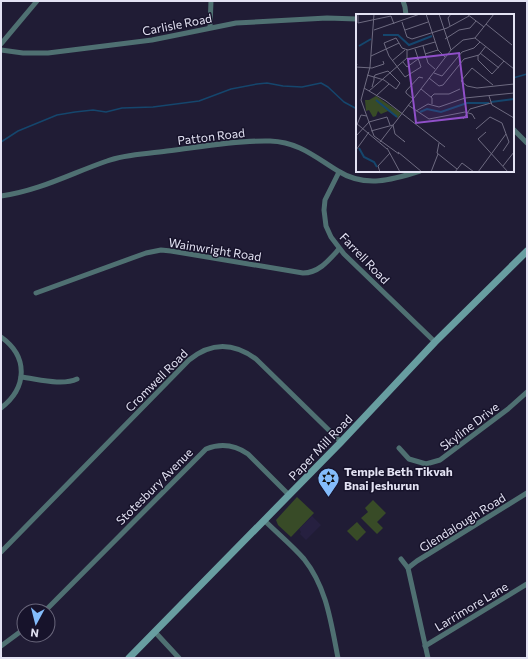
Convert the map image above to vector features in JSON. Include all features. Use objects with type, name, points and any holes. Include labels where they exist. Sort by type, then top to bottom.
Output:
[{"type":"main road","name":"Paper Mill Road","points":[[129,658],[341,442],[435,342],[527,251]]},
{"type":"street","points":[[1,44],[37,1]]},
{"type":"street","points":[[210,27],[211,1]]},
{"type":"street","points":[[403,1],[406,14]]},
{"type":"street","name":"Carlisle Road","points":[[1,50],[23,53],[48,53],[152,40],[210,27],[243,23],[327,18],[356,19]]},
{"type":"street","points":[[514,130],[527,143]]},
{"type":"street","name":"Patton Road","points":[[1,196],[36,189],[109,160],[209,146],[261,141],[280,142],[297,146],[317,156],[338,172],[354,178],[379,181],[394,180],[417,172]]},
{"type":"street","name":"Farrell Road","points":[[338,172],[325,200],[324,213],[327,230],[339,248],[435,342]]},
{"type":"street","name":"Wainwright Road","points":[[36,293],[156,250],[171,251],[303,274],[320,268],[339,248]]},
{"type":"street","points":[[1,337],[12,346],[18,356],[21,376],[13,397],[1,408]]},
{"type":"street","name":"Cromwell Road","points":[[1,552],[189,360],[200,352],[212,347],[231,347],[248,353],[341,442]]},
{"type":"street","points":[[21,376],[63,382],[77,379]]},
{"type":"street","name":"Skyline Drive","points":[[399,448],[409,459],[426,464],[440,460],[508,409],[527,392]]},
{"type":"street","name":"Stotesbury Avenue","points":[[53,603],[199,455],[212,446],[224,445],[234,447],[248,454],[289,495]]},
{"type":"street","name":"Glendalough Road","points":[[408,568],[423,557],[527,493]]},
{"type":"street","points":[[264,520],[303,558],[315,575],[325,596],[338,658]]},
{"type":"street","points":[[401,559],[408,568],[428,658]]},
{"type":"street","name":"Larrimore Lane","points":[[426,646],[527,584]]},
{"type":"street","points":[[155,632],[179,658]]},
{"type":"street","points":[[1,646],[16,635]]},
{"type":"shaded area","points":[[312,516],[321,525],[306,540],[300,534],[301,532],[299,529]]},
{"type":"green space","points":[[297,497],[314,513],[291,537],[278,525],[276,520]]},
{"type":"green space","points":[[373,500],[386,513],[377,522],[383,528],[377,534],[361,518],[368,512],[365,508]]},
{"type":"green space","points":[[357,522],[366,532],[357,541],[347,531]]},
{"type":"waterway","points":[[514,78],[527,74]]},
{"type":"waterway","points":[[1,142],[18,131],[57,115],[93,110],[106,112],[122,108],[153,107],[199,101],[231,89],[267,83],[302,87],[321,83],[328,87],[344,102],[356,108]]},
{"type":"place","name":"Temple Beth Tikvah Bnai Jeshurun","points":[[329,498]]}]
